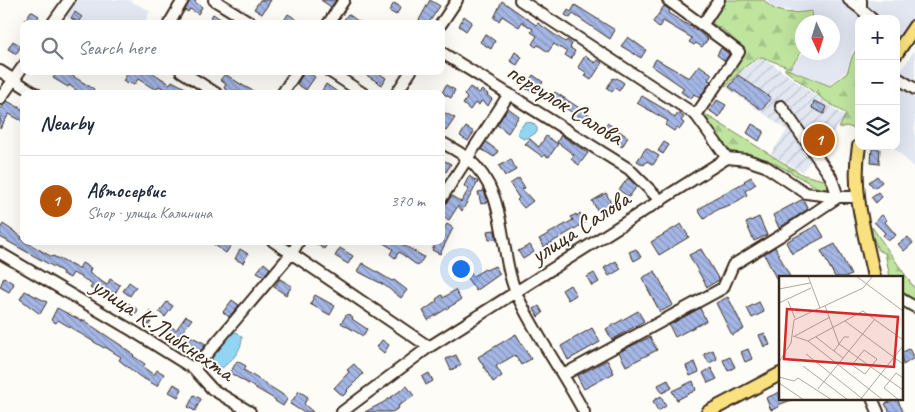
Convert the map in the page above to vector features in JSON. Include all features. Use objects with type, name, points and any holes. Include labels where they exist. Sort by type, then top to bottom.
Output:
[{"type":"main road","points":[[900,45],[915,26]]},
{"type":"main road","points":[[859,150],[857,197],[874,276]]},
{"type":"main road","points":[[708,412],[779,375]]},
{"type":"street","points":[[55,20],[69,0]]},
{"type":"street","points":[[171,20],[183,0]]},
{"type":"street","points":[[214,0],[246,20]]},
{"type":"street","points":[[331,20],[344,0]]},
{"type":"street","points":[[444,20],[457,0]]},
{"type":"street","points":[[520,0],[696,115],[727,158],[747,160],[765,166],[806,193],[857,197]]},
{"type":"street","points":[[668,0],[740,52],[696,115]]},
{"type":"street","points":[[703,24],[719,0]]},
{"type":"street","points":[[849,0],[861,4],[869,15]]},
{"type":"street","name":"переулок Салова","points":[[445,54],[630,169],[660,201]]},
{"type":"street","points":[[0,71],[30,90]]},
{"type":"street","points":[[0,99],[20,71]]},
{"type":"street","points":[[187,75],[211,90]]},
{"type":"street","points":[[285,90],[294,75]]},
{"type":"street","points":[[335,75],[358,90]]},
{"type":"street","points":[[399,90],[408,75]]},
{"type":"street","points":[[900,80],[915,89]]},
{"type":"street","points":[[445,193],[509,94]]},
{"type":"street","points":[[781,106],[831,177],[838,197]]},
{"type":"street","points":[[445,144],[468,158],[486,178],[497,203],[516,293],[584,412]]},
{"type":"street","name":"улица Салова","points":[[342,412],[429,347],[727,158]]},
{"type":"street","points":[[563,375],[723,288],[733,265],[838,197]]},
{"type":"street","points":[[279,245],[429,347]]},
{"type":"street","points":[[194,369],[292,253],[297,245]]},
{"type":"street","name":"улица К.Либкнехта","points":[[0,253],[194,369],[212,388],[250,412]]},
{"type":"street","points":[[902,300],[915,307]]},
{"type":"street","points":[[873,400],[878,412]]},
{"type":"shaded area","points":[[76,0],[129,0],[150,11],[146,20],[72,20],[65,16]]},
{"type":"shaded area","points":[[766,0],[915,0],[915,14],[900,36],[900,15],[855,15],[855,48],[846,71],[829,85],[763,57],[790,68],[797,60],[840,60],[840,15],[812,15],[813,10],[791,11],[772,7]]},
{"type":"shaded area","points":[[915,49],[915,168],[896,150],[900,150],[900,72]]},
{"type":"shaded area","points":[[763,57],[845,117],[802,172],[771,154],[787,130],[727,88],[739,72]]},
{"type":"green space","points":[[723,0],[764,0],[774,9],[780,11],[792,13],[812,11],[812,15],[795,15],[796,60],[790,68],[762,57],[743,69],[727,86],[720,83],[742,53],[734,40],[726,32],[713,24],[713,19]]},
{"type":"green space","points":[[855,51],[855,128],[846,126],[839,128],[846,114],[824,100],[785,70],[785,68],[830,86],[847,73]]},
{"type":"green space","points":[[703,113],[803,175],[828,181],[833,192],[820,189],[771,161],[768,164],[737,153],[731,153],[716,139],[701,114]]},
{"type":"green space","points":[[872,227],[915,289],[915,301],[902,291],[902,276],[890,276],[885,253],[878,250],[872,234]]},
{"type":"water","points":[[525,122],[533,123],[537,128],[537,132],[523,139],[517,133]]},
{"type":"water","points":[[237,332],[242,337],[242,342],[236,355],[222,368],[213,363],[212,357],[226,334]]},
{"type":"building","points":[[190,0],[196,0],[195,2],[202,7],[198,14],[190,9],[188,12],[185,10]]},
{"type":"building","points":[[260,0],[271,0],[262,14],[254,9]]},
{"type":"building","points":[[321,0],[336,0],[331,7]]},
{"type":"building","points":[[430,0],[440,6],[431,20],[419,20]]},
{"type":"building","points":[[502,1],[536,25],[538,23],[565,42],[567,40],[572,44],[570,48],[575,51],[571,59],[565,55],[567,52],[554,44],[548,52],[538,45],[536,47],[532,44],[537,36],[531,32],[533,29],[522,22],[519,27],[502,16],[499,21],[494,18]]},
{"type":"building","points":[[394,3],[401,7],[396,15],[389,11]]},
{"type":"building","points":[[575,5],[615,30],[610,39],[573,14],[570,18],[565,15],[568,10],[571,12]]},
{"type":"building","points":[[664,6],[670,10],[668,13],[708,39],[702,47],[696,43],[694,45],[689,42],[692,38],[663,21],[659,27],[653,22]]},
{"type":"building","points":[[31,11],[39,16],[36,20],[25,20]]},
{"type":"building","points":[[75,12],[82,17],[80,20],[71,18]]},
{"type":"building","points":[[213,14],[222,20],[209,20]]},
{"type":"building","points":[[288,14],[297,20],[284,20]]},
{"type":"building","points":[[348,14],[356,20],[344,20]]},
{"type":"building","points":[[464,16],[472,22],[466,31],[459,26]]},
{"type":"building","points":[[485,34],[495,41],[491,49],[480,42]]},
{"type":"building","points":[[628,37],[646,50],[641,58],[621,46]]},
{"type":"building","points":[[13,41],[20,45],[16,54],[8,49]]},
{"type":"building","points":[[721,48],[729,54],[725,61],[717,55]]},
{"type":"building","points":[[515,52],[522,57],[517,65],[510,61]]},
{"type":"building","points":[[585,56],[595,63],[597,60],[602,63],[591,80],[585,76],[587,73],[578,67]]},
{"type":"building","points":[[656,59],[689,78],[699,65],[712,74],[708,80],[711,81],[699,98],[694,94],[691,99],[681,92],[684,88],[652,66]]},
{"type":"building","points":[[55,75],[71,75],[94,89],[76,90],[53,78]]},
{"type":"building","points":[[127,75],[156,75],[170,84],[172,81],[189,90],[166,90],[159,86],[156,90],[138,79],[134,85],[123,81]]},
{"type":"building","points":[[227,75],[251,90],[227,90],[224,88],[226,84],[220,80]]},
{"type":"building","points":[[303,75],[315,77],[306,90],[297,84]]},
{"type":"building","points":[[366,75],[382,75],[386,78],[382,85]]},
{"type":"building","points":[[533,75],[543,82],[536,93],[524,88]]},
{"type":"building","points":[[738,75],[771,98],[762,110],[729,87]]},
{"type":"building","points":[[613,78],[617,78],[624,83],[619,91],[615,88],[612,92],[607,88]]},
{"type":"building","points":[[326,84],[334,90],[322,90]]},
{"type":"building","points":[[446,85],[455,90],[451,98],[445,95],[444,90]]},
{"type":"building","points":[[470,87],[479,93],[482,90],[488,94],[492,99],[488,106],[481,101],[479,105],[475,103],[470,110],[463,104],[467,98],[464,95]]},
{"type":"building","points":[[555,92],[593,117],[589,123],[551,99]]},
{"type":"building","points":[[642,96],[666,110],[675,118],[678,113],[684,117],[681,121],[684,123],[680,129],[677,127],[674,131],[665,125],[668,121],[637,103]]},
{"type":"building","points":[[717,100],[726,105],[719,117],[710,111]]},
{"type":"building","points":[[7,101],[20,108],[20,120],[9,114],[0,129],[0,110]]},
{"type":"building","points":[[814,101],[827,107],[824,114],[812,108]]},
{"type":"building","points":[[508,108],[519,116],[508,133],[497,125]]},
{"type":"building","points":[[445,113],[455,118],[445,130]]},
{"type":"building","points":[[607,123],[628,137],[622,147],[602,133]]},
{"type":"building","points":[[752,124],[764,131],[759,141],[747,133]]},
{"type":"building","points":[[466,127],[474,132],[468,141],[460,136]]},
{"type":"building","points":[[817,132],[824,138],[818,146],[812,138]]},
{"type":"building","points":[[561,135],[588,153],[579,165],[571,159],[574,155],[557,142]]},
{"type":"building","points":[[546,136],[558,144],[549,157],[544,155],[543,157],[525,144],[530,139],[539,147]]},
{"type":"building","points":[[486,142],[498,151],[494,157],[481,149]]},
{"type":"building","points":[[664,142],[669,145],[663,154],[658,151]]},
{"type":"building","points":[[646,148],[659,156],[653,165],[647,161],[644,165],[637,161]]},
{"type":"building","points":[[872,150],[880,150],[879,164],[871,163]]},
{"type":"building","points":[[511,159],[516,170],[505,176],[499,166]]},
{"type":"building","points":[[445,161],[451,164],[445,172]]},
{"type":"building","points":[[469,176],[478,182],[462,211],[458,206],[449,220],[445,218],[445,204],[452,196],[461,202],[469,189],[464,186]]},
{"type":"building","points":[[877,176],[882,182],[874,188],[869,182]]},
{"type":"building","points":[[751,177],[756,184],[745,191],[747,195],[733,204],[718,209],[704,219],[698,210]]},
{"type":"building","points":[[519,178],[525,188],[522,189],[533,201],[524,208],[517,200],[519,198],[510,184]]},
{"type":"building","points":[[628,178],[637,186],[629,197],[619,190]]},
{"type":"building","points":[[484,191],[488,202],[481,204],[478,192]]},
{"type":"building","points":[[878,192],[882,197],[876,203],[871,197]]},
{"type":"building","points":[[606,193],[612,205],[599,213],[592,201]]},
{"type":"building","points":[[803,199],[808,209],[779,228],[773,215]]},
{"type":"building","points":[[580,213],[586,222],[544,247],[539,239],[573,220],[571,217],[576,214],[577,216]]},
{"type":"building","points":[[882,215],[887,220],[885,222],[896,235],[888,241],[883,235],[885,233],[874,222]]},
{"type":"building","points":[[759,217],[767,235],[754,241],[746,223]]},
{"type":"building","points":[[3,224],[20,236],[20,245],[31,245],[79,269],[82,263],[91,268],[89,273],[107,285],[110,279],[120,285],[114,295],[100,287],[96,292],[90,288],[93,284],[73,273],[70,278],[62,274],[63,272],[0,237],[0,229]]},
{"type":"building","points":[[447,224],[453,228],[445,244],[445,227]]},
{"type":"building","points":[[681,224],[689,237],[659,255],[651,242]]},
{"type":"building","points":[[817,225],[824,237],[792,254],[786,242]]},
{"type":"building","points":[[495,230],[496,239],[489,240],[487,231]]},
{"type":"building","points":[[908,237],[913,243],[904,251],[898,244]]},
{"type":"building","points":[[835,244],[851,275],[834,276],[821,251]]},
{"type":"building","points":[[215,245],[231,245],[226,253]]},
{"type":"building","points":[[318,245],[326,245],[324,249]]},
{"type":"building","points":[[386,245],[404,245],[424,257],[418,266],[399,252],[395,258],[390,254],[393,249]]},
{"type":"building","points":[[435,245],[444,245],[440,254],[432,250]]},
{"type":"building","points":[[530,245],[534,252],[523,259],[518,251]]},
{"type":"building","points":[[775,247],[790,276],[779,276],[779,284],[764,254]]},
{"type":"building","points":[[340,248],[353,256],[348,264],[335,256]]},
{"type":"building","points":[[240,249],[248,254],[243,263],[235,259]]},
{"type":"building","points":[[636,249],[641,257],[634,261],[629,252]]},
{"type":"building","points":[[701,249],[719,280],[707,287],[689,255]]},
{"type":"building","points":[[616,261],[621,269],[609,276],[604,268]]},
{"type":"building","points":[[264,263],[270,268],[264,276],[257,272]]},
{"type":"building","points":[[362,263],[392,281],[394,280],[407,290],[401,298],[384,285],[357,271]]},
{"type":"building","points":[[495,266],[500,274],[476,291],[465,275],[470,272],[473,276]]},
{"type":"building","points":[[655,271],[673,305],[660,312],[642,278]]},
{"type":"building","points":[[594,273],[599,282],[592,286],[587,277]]},
{"type":"building","points":[[4,277],[14,284],[9,292],[0,287]]},
{"type":"building","points":[[280,279],[292,286],[286,295],[274,287]]},
{"type":"building","points":[[129,282],[136,287],[130,296],[123,291]]},
{"type":"building","points":[[570,285],[576,295],[568,300],[562,290]]},
{"type":"building","points":[[455,290],[461,300],[428,320],[423,311],[442,295],[443,298]]},
{"type":"building","points":[[25,291],[47,302],[40,314],[20,299]]},
{"type":"building","points":[[315,295],[335,306],[330,315],[310,304]]},
{"type":"building","points":[[728,297],[744,329],[732,335],[716,303]]},
{"type":"building","points":[[232,300],[239,305],[229,317],[223,312]]},
{"type":"building","points":[[167,302],[173,306],[165,317],[159,312]]},
{"type":"building","points":[[759,302],[764,312],[752,318],[747,308]]},
{"type":"building","points":[[128,303],[138,310],[134,316],[124,308]]},
{"type":"building","points":[[539,306],[543,313],[538,317],[534,309]]},
{"type":"building","points":[[57,308],[83,320],[122,346],[145,364],[143,367],[154,375],[157,370],[164,374],[157,386],[139,376],[119,360],[121,357],[105,347],[58,320],[56,323],[51,320]]},
{"type":"building","points":[[700,308],[706,321],[675,337],[669,325]]},
{"type":"building","points":[[150,311],[155,315],[149,325],[143,322]]},
{"type":"building","points":[[638,311],[644,321],[612,340],[606,329]]},
{"type":"building","points":[[347,314],[367,329],[363,336],[341,323]]},
{"type":"building","points":[[186,316],[192,319],[182,332],[206,344],[198,354],[164,333],[169,325],[176,330]]},
{"type":"building","points":[[592,328],[600,342],[568,360],[561,346]]},
{"type":"building","points":[[765,333],[770,345],[764,347],[759,335]]},
{"type":"building","points":[[516,334],[531,359],[521,365],[515,355],[496,366],[502,376],[493,382],[478,357]]},
{"type":"building","points":[[650,337],[657,350],[626,366],[619,352]]},
{"type":"building","points":[[382,340],[389,345],[384,353],[377,347]]},
{"type":"building","points":[[748,349],[752,359],[745,362],[741,352]]},
{"type":"building","points":[[909,349],[914,358],[903,365],[902,352]]},
{"type":"building","points":[[713,350],[717,359],[709,363],[704,354]]},
{"type":"building","points":[[456,355],[461,365],[451,370],[446,359]]},
{"type":"building","points":[[730,357],[735,367],[728,371],[723,360]]},
{"type":"building","points":[[607,360],[614,373],[584,389],[577,376]]},
{"type":"building","points":[[237,361],[246,366],[244,370],[288,398],[283,406],[230,373]]},
{"type":"building","points":[[695,362],[699,372],[690,376],[686,366]]},
{"type":"building","points":[[354,364],[363,374],[343,396],[334,388],[349,372],[347,370]]},
{"type":"building","points":[[711,368],[717,379],[708,383],[703,373]]},
{"type":"building","points":[[429,373],[433,381],[426,385],[422,377]]},
{"type":"building","points":[[668,380],[672,388],[662,393],[658,385]]},
{"type":"building","points":[[693,381],[696,390],[677,400],[672,391]]},
{"type":"building","points":[[174,384],[182,389],[178,397],[169,392]]},
{"type":"building","points":[[407,386],[414,396],[398,406],[399,408],[392,412],[365,412],[384,402]]},
{"type":"building","points":[[299,391],[308,397],[304,404],[313,412],[303,412],[290,404]]},
{"type":"building","points":[[779,392],[779,400],[791,400],[771,410],[766,398]]},
{"type":"building","points":[[194,395],[201,399],[195,411],[188,407]]},
{"type":"building","points":[[661,396],[666,406],[658,411],[653,401]]},
{"type":"building","points":[[898,400],[903,412],[890,412],[885,404]]},
{"type":"place","name":"Автосервис","points":[[819,140]]}]
